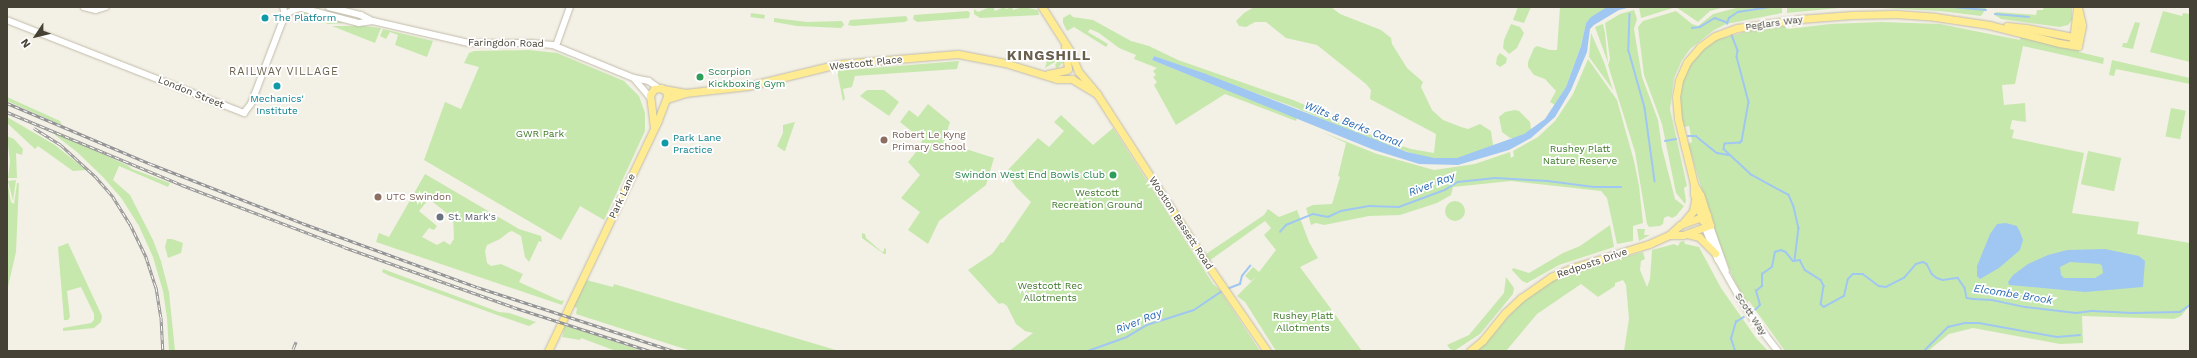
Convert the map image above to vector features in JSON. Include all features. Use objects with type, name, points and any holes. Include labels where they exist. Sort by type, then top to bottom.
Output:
[{"type":"main road","name":"Wootton Bassett Road","points":[[1042,7],[1071,54],[1077,70],[1097,94],[1193,242],[1267,351]]},
{"type":"main road","name":"Peglars Way","points":[[1704,216],[1694,184],[1678,119],[1676,90],[1682,71],[1691,57],[1701,46],[1718,34],[1732,29],[1777,22],[1852,15],[1930,16],[1997,26],[2023,27],[2076,41],[2082,25],[2078,7]]},
{"type":"main road","points":[[1065,46],[1068,70],[1067,75],[1071,79],[1077,76],[1077,70],[1073,67],[1068,70]]},
{"type":"main road","name":"Westcott Place","points":[[665,101],[685,93],[748,86],[838,64],[956,54],[988,59],[1057,78],[1071,79]]},
{"type":"main road","name":"Westcott Place","points":[[1046,75],[1068,70]]},
{"type":"main road","name":"Wootton Bassett Road","points":[[1071,79],[1097,94]]},
{"type":"main road","points":[[661,88],[667,93],[665,101],[658,104],[652,99],[653,90],[661,88]]},
{"type":"main road","name":"Westcott Place","points":[[661,88],[685,93]]},
{"type":"main road","name":"Park Lane","points":[[652,99],[654,127]]},
{"type":"main road","name":"Park Lane","points":[[548,351],[665,101]]},
{"type":"main road","name":"Peglars Way","points":[[1694,184],[1695,197],[1708,226]]},
{"type":"main road","points":[[1680,225],[1693,211],[1695,197]]},
{"type":"main road","name":"Redposts Drive","points":[[1470,351],[1486,338],[1517,302],[1551,277],[1575,267],[1645,245],[1669,235],[1680,225],[1704,216]]},
{"type":"main road","name":"Redposts Drive","points":[[1669,235],[1683,235],[1708,226]]},
{"type":"main road","points":[[1683,235],[1692,234],[1699,237],[1715,252]]},
{"type":"street","points":[[84,7],[96,10],[106,7]]},
{"type":"street","points":[[283,7],[285,15],[300,8]]},
{"type":"street","name":"Faringdon Road","points":[[329,7],[339,8],[373,21],[469,43],[530,43],[556,46],[634,78],[649,81],[661,88]]},
{"type":"street","points":[[556,46],[570,7]]},
{"type":"street","name":"Faringdon Road","points":[[300,8],[359,22],[373,21]]},
{"type":"street","points":[[329,15],[339,8]]},
{"type":"street","name":"London Street","points":[[7,20],[242,112],[246,112],[251,104],[285,15]]},
{"type":"street","name":"Faringdon Road","points":[[634,78],[652,99]]},
{"type":"street","name":"Scott Way","points":[[1708,226],[1715,252],[1751,315],[1778,351]]},
{"type":"street","name":"Scott Way","points":[[1708,226],[1728,274]]},
{"type":"green space","points":[[993,7],[995,11],[1004,7],[1006,9],[1012,7],[1013,10],[1023,7],[1038,10],[1039,15],[980,18],[974,14],[974,9],[978,12]]},
{"type":"green space","points":[[1254,7],[1331,7],[1340,14],[1381,30],[1391,38],[1392,44],[1407,68],[1423,82],[1421,87],[1432,110],[1443,120],[1461,127],[1468,129],[1480,124],[1491,131],[1493,145],[1470,156],[1446,160],[1420,156],[1367,138],[1294,107],[1154,56],[1152,60],[1297,118],[1296,121],[1225,94],[1176,125],[1154,85],[1157,82],[1153,77],[1156,75],[1153,71],[1157,68],[1134,59],[1136,55],[1119,48],[1099,33],[1090,29],[1088,32],[1108,44],[1106,47],[1074,27],[1067,31],[1063,23],[1063,18],[1070,14],[1073,17],[1093,20],[1131,41],[1149,46],[1178,60],[1293,100],[1324,113],[1328,118],[1386,141],[1411,149],[1434,153],[1436,134],[1370,99],[1371,90],[1366,84],[1317,45],[1286,38],[1266,22],[1255,22],[1246,27],[1239,26],[1236,21],[1244,13]]},
{"type":"green space","points":[[1518,7],[1531,7],[1524,23],[1513,20]]},
{"type":"green space","points":[[1560,7],[1607,7],[1586,23],[1581,46],[1566,87],[1555,105],[1550,102],[1556,91],[1545,79],[1534,75],[1528,67],[1528,62],[1534,48],[1537,46],[1550,50],[1557,50]]},
{"type":"green space","points":[[1639,7],[1676,7],[1641,18]]},
{"type":"green space","points":[[1676,7],[1725,7],[1710,11],[1698,22]]},
{"type":"green space","points":[[1740,7],[1782,7],[1782,13],[1726,24],[1714,30],[1690,49],[1682,60],[1674,78],[1670,109],[1687,186],[1684,188],[1685,204],[1676,193],[1662,124],[1644,75],[1638,27],[1643,21],[1676,11],[1692,24],[1698,26],[1713,14]]},
{"type":"green space","points":[[1787,7],[1849,7],[1787,13]]},
{"type":"green space","points":[[1864,7],[1987,7],[1981,16],[1940,11]]},
{"type":"green space","points":[[2044,7],[2072,7],[2072,20],[2068,25],[2060,27],[2001,19],[1995,15],[1996,12],[2036,15],[2037,10],[2043,10]]},
{"type":"green space","points":[[1634,10],[1637,19],[1634,29],[1642,77],[1658,120],[1662,148],[1675,199],[1684,206],[1676,216],[1672,218],[1668,216],[1664,218],[1663,224],[1660,226],[1649,227],[1647,224],[1635,152],[1608,65],[1610,59],[1605,23],[1620,14]]},
{"type":"green space","points":[[968,11],[970,13],[969,18],[917,22],[913,19],[914,15]]},
{"type":"green space","points":[[2163,11],[2182,16],[2183,13],[2190,14],[2190,62],[2150,52]]},
{"type":"green space","points":[[304,13],[345,23],[328,24],[304,15]]},
{"type":"green space","points":[[751,13],[765,15],[764,19],[750,17]]},
{"type":"green space","points":[[906,16],[908,20],[905,22],[853,26],[848,25],[850,20]]},
{"type":"green space","points":[[774,18],[807,22],[842,21],[844,25],[841,28],[797,26],[774,22]]},
{"type":"green space","points":[[1882,22],[1940,24],[2020,40],[2021,36],[2079,49],[2079,52],[2104,58],[2103,64],[2023,46],[2015,84],[2002,85],[2004,105],[2025,103],[2026,122],[2012,120],[2010,129],[2014,130],[2012,138],[2084,153],[2072,213],[2139,222],[2137,234],[2190,243],[2190,305],[2181,316],[2174,319],[2082,316],[2083,343],[2060,344],[1973,328],[1949,334],[1928,351],[1785,351],[1749,301],[1746,302],[1733,278],[1714,229],[1688,144],[1692,142],[1689,126],[1683,127],[1679,104],[1681,84],[1692,60],[1703,48],[1721,36],[1723,38],[1749,31],[1787,26],[1788,29],[1830,24]]},
{"type":"green space","points":[[2135,22],[2140,23],[2133,49],[2122,47],[2123,43],[2127,43]]},
{"type":"green space","points":[[1511,24],[1520,27],[1524,33],[1517,48],[1509,54],[1503,48],[1504,40]]},
{"type":"green space","points":[[1603,24],[1605,33],[1608,63],[1595,27]]},
{"type":"green space","points":[[332,26],[363,26],[381,28],[375,43]]},
{"type":"green space","points":[[383,29],[433,41],[427,57],[395,45],[398,35],[390,32],[386,39],[380,36]]},
{"type":"green space","points":[[1591,33],[1604,62],[1613,90],[1589,57]]},
{"type":"green space","points":[[1060,49],[1055,62],[1045,68],[1047,61]]},
{"type":"green space","name":"GWR Park","points":[[529,50],[557,53],[624,81],[639,96],[645,113],[645,131],[604,220],[580,206],[561,240],[424,160],[445,102],[461,109],[479,67],[464,63],[469,53],[474,51]]},
{"type":"green space","points":[[1500,53],[1507,58],[1506,63],[1500,67],[1496,64],[1497,57]]},
{"type":"green space","points":[[1062,55],[1063,62],[1057,69],[1055,65]]},
{"type":"green space","name":"Rushey Platt Nature Reserve","points":[[1588,59],[1617,100],[1634,161],[1639,186],[1643,223],[1633,226],[1633,241],[1617,244],[1607,198],[1601,191],[1511,181],[1453,187],[1451,195],[1437,203],[1400,215],[1369,216],[1324,225],[1316,223],[1311,225],[1306,208],[1313,205],[1332,204],[1340,177],[1338,176],[1346,143],[1322,132],[1377,154],[1434,170],[1475,164],[1510,152],[1511,158],[1514,156],[1513,151],[1538,137],[1555,121],[1573,94]]},
{"type":"green space","points":[[2112,60],[2190,78],[2190,84],[2116,69],[2114,76],[2109,75]]},
{"type":"green space","points":[[959,61],[957,69],[855,76],[852,87],[843,89],[845,99],[843,101],[837,71]]},
{"type":"green space","points":[[867,90],[884,90],[899,102],[889,116],[860,96]]},
{"type":"green space","points":[[7,97],[60,121],[62,125],[7,101]]},
{"type":"green space","points":[[928,104],[950,122],[944,142],[994,158],[986,185],[939,221],[928,244],[908,230],[920,212],[901,198],[920,175],[908,162],[920,147],[923,137],[919,137],[900,122],[909,110],[918,117]]},
{"type":"green space","points":[[2171,108],[2186,111],[2180,139],[2165,136]]},
{"type":"green space","points":[[1515,110],[1519,111],[1530,122],[1531,129],[1530,131],[1516,138],[1510,138],[1502,132],[1499,117],[1505,112]]},
{"type":"green space","name":"Westcott Recreation Ground","points":[[1061,115],[1093,145],[1113,128],[1213,284],[1219,289],[1260,351],[1009,351],[1033,333],[1025,331],[1016,324],[1007,306],[1003,303],[999,304],[968,270],[992,254],[1001,242],[1003,243],[1031,202],[1016,187],[1006,172],[1038,138],[1049,147],[1064,131],[1054,122]]},
{"type":"green space","points":[[7,117],[55,145],[86,170],[73,171],[38,146],[35,149],[7,123]]},
{"type":"green space","points":[[795,122],[784,151],[777,146],[783,133],[783,125]]},
{"type":"green space","points":[[56,133],[127,165],[132,169],[170,183],[168,187],[119,166],[113,180],[130,195],[153,240],[161,261],[169,292],[175,351],[169,351],[167,318],[163,291],[153,257],[139,226],[122,199],[103,177],[77,152],[55,135]]},
{"type":"green space","points":[[7,136],[14,139],[23,149],[22,155],[16,153],[17,178],[8,178],[10,162]]},
{"type":"green space","points":[[2088,151],[2121,158],[2114,191],[2081,184]]},
{"type":"green space","points":[[425,174],[519,229],[541,236],[542,242],[539,241],[529,262],[525,257],[521,236],[512,231],[509,232],[500,239],[487,245],[485,251],[487,263],[491,266],[501,264],[523,274],[519,282],[561,301],[564,300],[562,305],[376,242],[379,233],[389,237]],"holes":[[[429,199],[448,214],[450,212],[453,215],[454,239],[450,245],[444,241],[437,245],[422,237],[429,228],[434,230],[437,226],[419,211]]]},
{"type":"green space","points":[[16,180],[13,201],[8,181]]},
{"type":"green space","points":[[7,181],[11,202],[14,204],[17,183],[19,183],[16,252],[7,291]]},
{"type":"green space","points":[[1455,201],[1462,204],[1465,211],[1462,218],[1455,221],[1448,218],[1445,211],[1448,204]]},
{"type":"green space","name":"Rushey Platt Allotments","points":[[1268,209],[1279,217],[1297,210],[1309,242],[1318,258],[1300,267],[1362,351],[1276,351],[1245,302],[1237,296],[1256,277],[1251,281],[1245,276],[1253,267],[1259,272],[1276,250],[1264,235],[1271,228],[1265,221],[1209,261],[1206,254],[1264,215]]},
{"type":"green space","points":[[1610,225],[1614,247],[1559,265],[1527,283],[1522,281],[1512,270],[1513,268],[1529,273],[1563,253],[1580,246]]},
{"type":"green space","points":[[1637,229],[1645,229],[1644,235],[1650,235],[1639,241]]},
{"type":"green space","points":[[862,233],[865,234],[866,238],[882,252],[884,251],[884,248],[886,249],[886,254],[884,254],[862,238]]},
{"type":"green space","points":[[167,239],[172,239],[183,243],[181,253],[168,258],[165,247]]},
{"type":"green space","points":[[1684,241],[1685,244],[1699,247],[1721,288],[1756,338],[1768,351],[1624,351],[1629,319],[1626,285],[1623,280],[1615,283],[1615,286],[1598,297],[1581,284],[1537,314],[1506,351],[1476,351],[1486,343],[1523,301],[1554,279],[1576,270],[1643,252],[1645,259],[1641,261],[1640,270],[1647,287],[1650,279],[1652,250],[1674,244],[1678,246],[1680,242]]},
{"type":"green space","points":[[68,243],[102,316],[101,322],[94,328],[63,331],[63,328],[91,323],[94,320],[94,314],[81,287],[67,291],[70,317],[68,320],[64,320],[58,247]]},
{"type":"green space","points":[[383,269],[499,312],[509,313],[536,322],[529,326],[497,315],[390,276],[382,272]]},
{"type":"green space","points":[[1506,277],[1514,288],[1513,294],[1480,334],[1454,351],[1450,349],[1447,345],[1469,335],[1504,293]]},
{"type":"green space","points":[[586,280],[613,287],[614,284],[839,351],[691,351],[576,314],[577,308],[573,306]]},
{"type":"green space","points":[[563,325],[642,351],[616,351],[581,338],[580,340],[562,337],[564,330],[561,329]]},
{"type":"water","points":[[1607,7],[1631,7],[1619,10],[1590,29],[1587,52],[1571,90],[1555,117],[1531,138],[1509,150],[1458,165],[1419,164],[1374,150],[1152,60],[1154,56],[1206,74],[1407,152],[1434,158],[1457,158],[1524,134],[1545,119],[1566,87],[1581,46],[1586,23],[1591,17]]},
{"type":"water","points":[[2006,223],[2017,226],[2023,240],[2020,250],[1999,268],[1980,279],[1977,276],[1977,266],[1990,234],[1997,224]]},
{"type":"water","points":[[2105,249],[2139,256],[2145,261],[2143,287],[2085,292],[2009,285],[2008,282],[2013,275],[2028,264],[2048,255],[2067,250]],"holes":[[[2070,262],[2100,264],[2102,266],[2103,273],[2095,278],[2064,278],[2061,275],[2060,267]]]},
{"type":"waterway","points":[[1727,24],[1729,18],[1738,12],[1770,7]]},
{"type":"waterway","points":[[1952,7],[1986,10]]},
{"type":"waterway","name":"River Ray","points":[[1630,14],[1629,51],[1645,108],[1655,181]]},
{"type":"waterway","points":[[1995,14],[2029,17]]},
{"type":"waterway","points":[[1692,28],[1700,27],[1715,18],[1726,22]]},
{"type":"waterway","points":[[1732,35],[1738,51],[1737,57],[1749,102],[1742,141],[1740,143],[1725,144],[1724,149],[1752,175],[1789,195],[1794,207],[1799,228],[1795,261]]},
{"type":"waterway","points":[[1688,136],[1696,136],[1717,153],[1729,155]]},
{"type":"waterway","points":[[1665,141],[1676,139]]},
{"type":"waterway","name":"River Ray","points":[[1280,232],[1286,225],[1313,214],[1328,217],[1341,211],[1369,206],[1399,207],[1445,190],[1458,182],[1495,178],[1548,181],[1594,187],[1621,187]]},
{"type":"waterway","name":"Elcombe Brook","points":[[1755,310],[1760,305],[1756,291],[1762,286],[1762,274],[1772,267],[1775,252],[1781,250],[1786,252],[1793,261],[1800,260],[1805,270],[1821,280],[1824,286],[1821,304],[1824,307],[1844,296],[1848,279],[1853,274],[1863,274],[1879,286],[1886,287],[1904,278],[1916,264],[1923,262],[1927,264],[1932,274],[1937,278],[1943,280],[1958,278],[1965,288],[1967,298],[1973,299],[1992,300],[2026,307],[2076,313],[2093,311],[2132,313],[2180,312],[2190,305]]},
{"type":"waterway","name":"River Ray","points":[[1227,289],[1240,284],[1242,276],[1250,266]]},
{"type":"waterway","name":"River Ray","points":[[1088,351],[1127,337],[1147,325],[1194,310],[1224,290]]},
{"type":"waterway","name":"Elcombe Brook","points":[[1735,351],[1731,339],[1736,322],[1744,317]]},
{"type":"waterway","points":[[1924,351],[1948,327],[1966,323],[1979,323],[2057,337],[2080,335]]},
{"type":"railway","points":[[7,103],[151,164],[302,223],[477,287],[674,351]]},
{"type":"railway","points":[[7,112],[182,185],[344,247],[513,307],[650,351]]},
{"type":"railway","points":[[34,128],[61,145],[95,176],[113,197],[130,224],[146,257],[156,287],[161,317],[163,351]]},
{"type":"railway","points":[[293,349],[296,342]]},
{"type":"place","name":"The Platform","points":[[265,18]]},
{"type":"place","name":"Scorpion Kickboxing Gym","points":[[700,77]]},
{"type":"place","name":"Mechanics' Institute","points":[[277,86]]},
{"type":"place","name":"Robert Le Kyng Primary School","points":[[884,140]]},
{"type":"place","name":"Park Lane Practice","points":[[665,143]]},
{"type":"place","name":"Swindon West End Bowls Club","points":[[1113,175]]},
{"type":"place","name":"UTC Swindon","points":[[378,197]]},
{"type":"place","name":"St. Mark's","points":[[440,217]]},
{"type":"district","name":"KINGSHILL","points":[[1049,55]]},
{"type":"district","name":"RAILWAY VILLAGE","points":[[284,72]]},
{"type":"water label","name":"Wilts & Berks Canal","points":[[1353,125]]},
{"type":"park label","name":"Westcott Rec Allotments","points":[[1050,290]]}]
